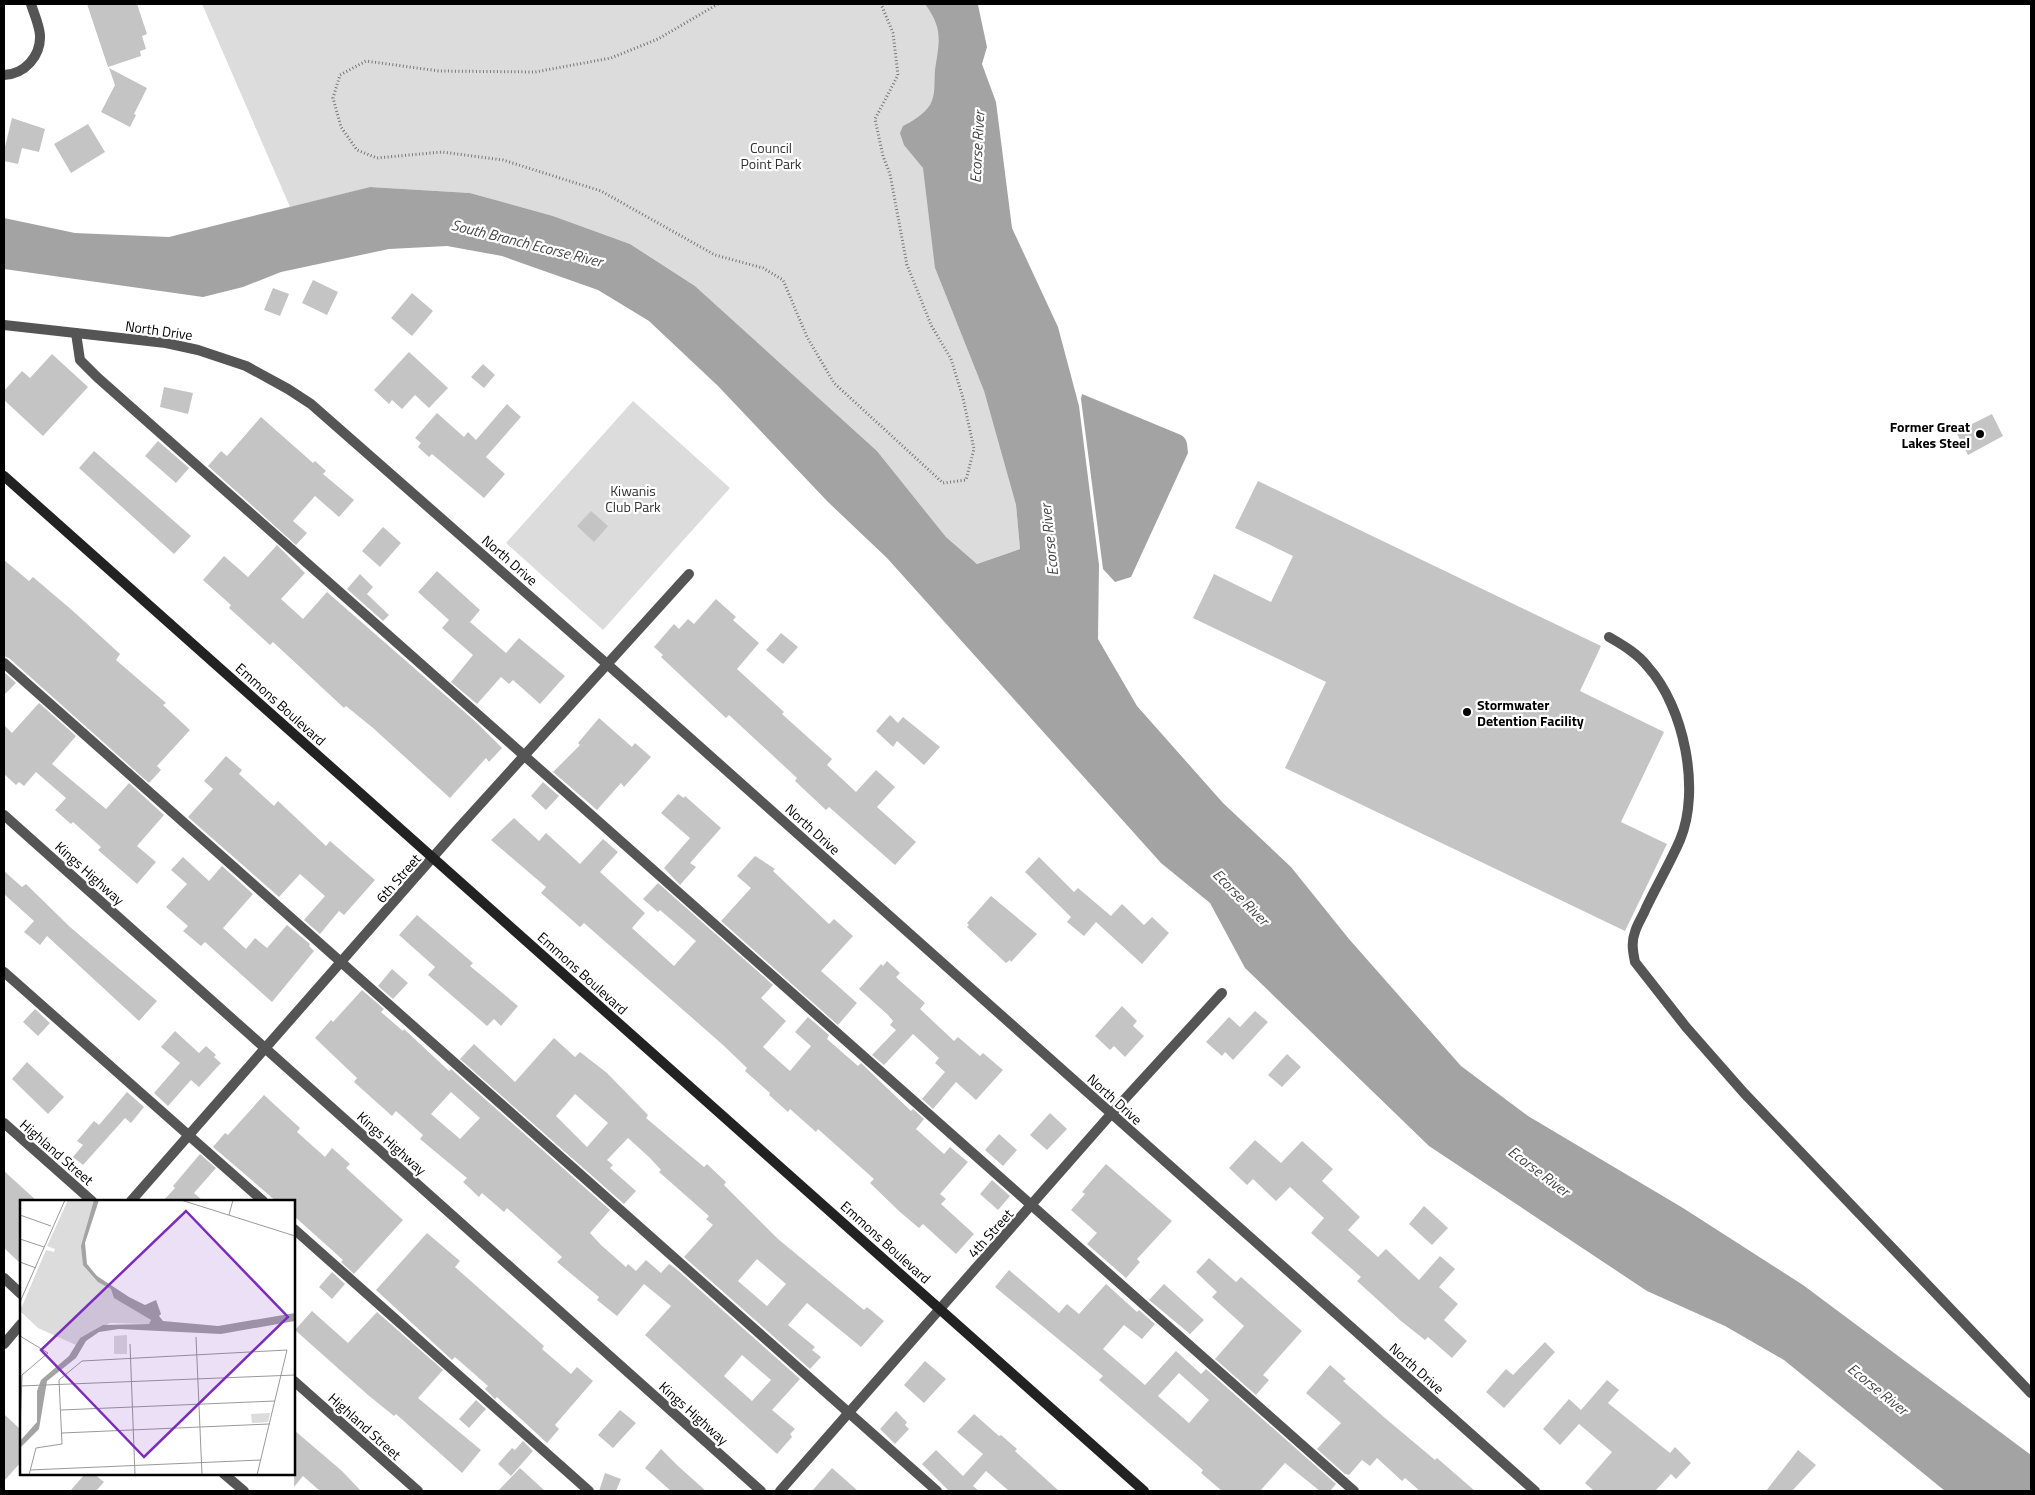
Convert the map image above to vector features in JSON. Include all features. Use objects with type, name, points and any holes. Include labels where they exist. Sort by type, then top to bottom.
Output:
[{"type":"street","points":[[4,75],[18,72],[27,66],[39,45],[39,28],[31,4]]},
{"type":"street","name":"North Drive","points":[[4,325],[198,350],[246,366],[288,389],[334,423],[608,664],[1535,1491]]},
{"type":"street","points":[[76,333],[80,360],[97,377],[1354,1491]]},
{"type":"street","name":"Emmons Boulevard","points":[[4,476],[1144,1491]]},
{"type":"street","name":"6th Street","points":[[132,1200],[434,858],[689,574]]},
{"type":"street","points":[[1609,637],[1634,653],[1649,667],[1663,689],[1684,743],[1688,772],[1688,808],[1681,838],[1634,932],[1632,950],[1636,962],[1686,1027],[1744,1093],[2031,1392]]},
{"type":"street","points":[[4,664],[937,1491]]},
{"type":"street","name":"Kings Highway","points":[[4,815],[761,1491]]},
{"type":"street","points":[[4,972],[262,1200]]},
{"type":"street","name":"4th Street","points":[[780,1491],[1033,1206],[1111,1114],[1222,993]]},
{"type":"street","name":"Highland Street","points":[[4,1123],[91,1200]]},
{"type":"street","points":[[295,1230],[589,1491]]},
{"type":"street","points":[[4,1278],[20,1293]]},
{"type":"street","points":[[4,1344],[20,1325]]},
{"type":"street","name":"Highland Street","points":[[295,1382],[418,1491]]},
{"type":"street","points":[[225,1475],[244,1491]]},
{"type":"path","points":[[718,4],[658,39],[611,58],[536,72],[439,71],[366,61],[340,75],[333,98],[340,127],[357,150],[377,158],[442,152],[503,160],[601,191],[715,255],[763,268],[783,280],[807,337],[834,383],[943,483],[966,480],[974,449],[963,398],[951,358],[931,325],[907,265],[890,174],[883,156],[875,119],[898,75],[893,33],[881,4]]},
{"type":"green space","name":"Council Point Park","points":[[202,4],[959,4],[935,268],[984,391],[1016,505],[1020,549],[977,564],[946,537],[877,451],[695,286],[630,244],[553,216],[470,193],[370,187],[290,207]]},
{"type":"green space","name":"Kiwanis Club Park","points":[[633,401],[730,488],[603,630],[506,543]]},
{"type":"water","points":[[925,4],[978,5],[987,47],[982,64],[996,102],[1012,228],[1058,327],[1079,406],[1099,565],[1098,639],[1137,706],[1223,803],[1291,867],[1349,939],[1461,1066],[1528,1116],[1683,1208],[1803,1285],[2031,1455],[2031,1491],[1945,1491],[1784,1360],[1725,1326],[1647,1291],[1429,1146],[1245,968],[1210,903],[1161,863],[887,558],[828,502],[718,386],[649,321],[598,290],[502,256],[447,246],[389,249],[281,272],[243,287],[203,297],[4,269],[4,218],[75,233],[169,237],[370,187],[470,193],[553,216],[630,244],[695,286],[877,451],[946,537],[977,564],[1020,549],[1016,505],[984,391],[935,268],[923,168],[904,145],[900,133],[903,126],[928,108],[933,97],[939,36],[935,21]]},
{"type":"water","points":[[1082,394],[1181,435],[1185,438],[1187,445],[1188,453],[1131,577],[1115,582],[1103,569],[1081,399]]},
{"type":"building","points":[[87,4],[137,4],[147,34],[142,36],[146,49],[140,51],[141,56],[108,67]]},
{"type":"building","points":[[109,68],[147,88],[134,114],[136,115],[130,127],[101,112],[115,85]]},
{"type":"building","points":[[12,118],[45,129],[39,152],[22,148],[18,164],[4,161],[4,151]]},
{"type":"building","points":[[88,124],[105,152],[71,173],[54,144]]},
{"type":"building","points":[[313,280],[338,292],[327,315],[302,303]]},
{"type":"building","points":[[273,288],[289,294],[280,316],[264,310]]},
{"type":"building","points":[[412,293],[433,311],[412,336],[391,318]]},
{"type":"building","points":[[409,352],[448,388],[429,408],[415,395],[402,409],[392,400],[389,404],[374,390]]},
{"type":"building","points":[[52,354],[88,387],[43,436],[4,400],[4,391],[22,371],[30,378]]},
{"type":"building","points":[[483,364],[495,375],[484,388],[471,377]]},
{"type":"building","points":[[164,387],[193,393],[188,414],[160,407]]},
{"type":"building","points":[[507,404],[521,417],[486,457],[505,474],[484,498],[432,454],[429,457],[418,447],[421,443],[415,438],[437,413],[464,437],[468,432],[476,440]]},
{"type":"building","name":"Former Great Lakes Steel","points":[[1992,414],[2003,436],[1968,455],[1956,432]]},
{"type":"building","points":[[261,417],[313,463],[315,461],[326,471],[323,474],[354,500],[339,517],[315,496],[293,521],[307,533],[296,545],[208,466],[221,451],[227,456]]},
{"type":"building","points":[[158,441],[189,468],[176,483],[145,456]]},
{"type":"building","points":[[94,451],[191,536],[174,554],[79,468]]},
{"type":"building","name":"Stormwater Detention Facility","points":[[1258,481],[1601,646],[1580,691],[1664,732],[1621,822],[1667,844],[1625,931],[1285,768],[1326,682],[1193,618],[1214,574],[1271,602],[1293,556],[1235,528]]},
{"type":"building","points":[[591,511],[608,526],[594,542],[577,526]]},
{"type":"building","points":[[383,527],[401,543],[380,567],[362,551]]},
{"type":"building","points":[[277,545],[305,573],[281,599],[303,619],[327,592],[477,723],[502,748],[489,762],[486,758],[450,798],[373,728],[346,706],[344,708],[273,642],[270,645],[229,608],[231,605],[203,580],[224,556],[248,577]]},
{"type":"building","points":[[4,560],[29,581],[33,577],[73,611],[120,654],[116,660],[166,703],[163,705],[190,730],[157,766],[161,770],[149,783],[9,658],[4,656]]},
{"type":"building","points":[[437,571],[480,610],[470,622],[506,653],[519,638],[565,676],[540,704],[513,680],[509,684],[501,677],[477,704],[451,682],[473,655],[442,628],[449,620],[418,592]]},
{"type":"building","points":[[360,574],[373,587],[367,594],[389,615],[383,621],[347,589]]},
{"type":"building","points":[[716,599],[736,617],[733,620],[759,643],[737,669],[784,712],[782,714],[832,759],[827,765],[856,792],[876,770],[895,787],[877,807],[916,842],[895,865],[829,807],[826,810],[795,781],[797,778],[729,715],[726,718],[661,657],[663,655],[654,647],[674,624],[679,629],[688,619],[694,624]]},
{"type":"building","points":[[781,633],[798,647],[783,664],[766,650]]},
{"type":"building","points":[[4,672],[16,683],[4,695]]},
{"type":"building","points":[[39,703],[76,736],[52,764],[106,809],[129,783],[164,815],[137,846],[156,862],[137,884],[98,850],[101,847],[73,822],[71,824],[55,810],[66,798],[36,772],[24,786],[19,782],[16,785],[4,774],[4,725],[12,733]]},
{"type":"building","points":[[890,715],[898,723],[903,717],[940,747],[924,765],[897,741],[893,747],[876,731]]},
{"type":"building","points":[[599,718],[632,747],[635,743],[651,757],[624,787],[621,783],[597,810],[553,772],[580,745],[578,743]]},
{"type":"building","points":[[226,756],[242,770],[239,774],[274,806],[278,801],[326,846],[330,841],[375,880],[344,915],[339,911],[320,934],[304,920],[325,896],[300,874],[279,897],[188,817],[213,789],[204,781]]},
{"type":"building","points":[[543,782],[559,796],[546,810],[531,796]]},
{"type":"building","points":[[678,794],[684,798],[685,796],[721,828],[690,863],[696,867],[680,885],[664,868],[690,838],[661,813]]},
{"type":"building","points":[[514,818],[539,841],[546,833],[580,864],[603,839],[618,852],[600,872],[645,913],[632,928],[674,966],[696,941],[660,910],[658,912],[643,899],[658,883],[773,985],[761,998],[786,1021],[763,1047],[790,1071],[811,1046],[795,1032],[808,1017],[829,1035],[827,1039],[858,1066],[861,1063],[911,1111],[913,1109],[924,1119],[916,1129],[944,1154],[950,1147],[968,1162],[940,1194],[946,1199],[941,1204],[974,1234],[956,1254],[923,1224],[919,1228],[900,1212],[870,1183],[874,1179],[818,1129],[816,1132],[790,1109],[788,1112],[745,1071],[747,1068],[723,1045],[584,923],[580,927],[541,893],[546,887],[491,840]]},
{"type":"building","points":[[755,856],[775,869],[773,871],[829,924],[834,919],[853,936],[821,971],[857,1003],[838,1025],[721,921],[751,888],[737,876]]},
{"type":"building","points":[[183,857],[209,881],[222,866],[253,894],[223,928],[246,949],[255,938],[267,948],[287,925],[310,944],[309,946],[314,951],[272,1002],[205,942],[201,946],[183,931],[188,926],[166,907],[187,884],[171,870]]},
{"type":"building","points":[[1039,857],[1074,892],[1078,888],[1111,916],[1122,904],[1144,925],[1152,917],[1169,933],[1142,964],[1096,922],[1084,936],[1067,922],[1071,917],[1025,872]]},
{"type":"building","points":[[4,871],[22,887],[26,884],[70,927],[157,1001],[139,1021],[47,936],[40,945],[24,932],[34,921],[4,894]]},
{"type":"building","points":[[991,896],[1037,934],[1011,962],[1010,960],[1006,963],[967,927],[969,925],[967,923]]},
{"type":"building","points":[[417,915],[473,963],[470,966],[518,1006],[501,1026],[494,1019],[487,1026],[428,975],[435,967],[399,935]]},
{"type":"building","points":[[887,961],[900,973],[896,977],[925,1003],[920,1009],[954,1041],[958,1037],[980,1056],[983,1053],[1003,1070],[976,1100],[956,1082],[933,1109],[922,1099],[945,1072],[935,1063],[939,1058],[913,1034],[884,1065],[872,1055],[896,1030],[890,1025],[893,1021],[888,1015],[859,989],[881,964],[883,966]]},
{"type":"building","points":[[392,969],[408,983],[393,999],[378,986]]},
{"type":"building","points":[[362,990],[384,1009],[381,1012],[403,1031],[404,1029],[449,1071],[451,1069],[610,1210],[590,1233],[601,1245],[626,1267],[628,1264],[636,1271],[646,1260],[661,1273],[669,1264],[675,1268],[800,1379],[772,1410],[795,1429],[790,1434],[792,1437],[777,1454],[645,1335],[671,1306],[644,1284],[617,1316],[597,1300],[599,1297],[557,1262],[562,1257],[507,1208],[504,1212],[482,1193],[479,1197],[463,1182],[467,1178],[420,1139],[423,1135],[396,1111],[392,1116],[354,1082],[357,1078],[315,1038],[331,1020],[333,1022]],"holes":[[[451,1092],[480,1118],[460,1139],[431,1114]],[[742,1355],[771,1380],[752,1401],[724,1376]]]},
{"type":"building","points":[[1122,1006],[1137,1021],[1133,1026],[1144,1036],[1125,1057],[1114,1046],[1110,1050],[1095,1036]]},
{"type":"building","points":[[35,1009],[50,1023],[38,1036],[23,1022]]},
{"type":"building","points":[[1255,1011],[1268,1022],[1233,1060],[1225,1052],[1222,1056],[1206,1042],[1229,1017],[1240,1027]]},
{"type":"building","points":[[175,1031],[199,1053],[206,1046],[216,1055],[214,1057],[221,1063],[199,1087],[191,1080],[168,1106],[154,1093],[180,1063],[161,1047]]},
{"type":"building","points":[[554,1038],[575,1057],[580,1052],[607,1073],[648,1115],[646,1118],[704,1167],[707,1164],[726,1182],[724,1185],[778,1239],[864,1310],[867,1307],[884,1321],[861,1347],[807,1303],[788,1325],[815,1347],[812,1350],[821,1357],[810,1369],[684,1257],[713,1225],[706,1219],[709,1216],[659,1172],[661,1170],[628,1138],[607,1160],[613,1165],[610,1168],[636,1191],[624,1204],[460,1059],[474,1044],[515,1082]],"holes":[[[575,1094],[608,1123],[587,1147],[556,1116]],[[757,1259],[786,1284],[767,1306],[738,1281]]]},
{"type":"building","points":[[1287,1054],[1301,1067],[1282,1087],[1268,1075]]},
{"type":"building","points":[[27,1062],[64,1097],[48,1114],[12,1079]]},
{"type":"building","points":[[127,1092],[144,1107],[131,1123],[125,1118],[83,1165],[73,1157],[83,1145],[77,1141],[94,1121],[99,1125]]},
{"type":"building","points":[[264,1095],[300,1128],[297,1132],[325,1157],[332,1148],[350,1164],[346,1168],[403,1220],[354,1274],[341,1262],[343,1260],[295,1217],[295,1200],[275,1200],[213,1147],[225,1133],[228,1135]]},
{"type":"building","points":[[1050,1113],[1067,1129],[1047,1150],[1030,1135]]},
{"type":"building","points":[[999,1134],[1017,1150],[1003,1166],[985,1150]]},
{"type":"building","points":[[1255,1140],[1281,1163],[1302,1141],[1333,1169],[1322,1181],[1360,1217],[1348,1230],[1378,1257],[1386,1249],[1419,1280],[1440,1256],[1455,1269],[1439,1287],[1458,1304],[1444,1320],[1467,1341],[1452,1358],[1428,1337],[1425,1340],[1401,1321],[1357,1281],[1361,1277],[1311,1233],[1324,1218],[1290,1187],[1276,1201],[1253,1179],[1247,1185],[1229,1168]]},
{"type":"building","points":[[200,1154],[216,1168],[194,1193],[202,1200],[164,1200],[175,1188],[173,1186]]},
{"type":"building","points":[[1106,1164],[1172,1221],[1137,1259],[1140,1262],[1126,1278],[1087,1244],[1097,1233],[1071,1210],[1085,1194],[1082,1192]]},
{"type":"building","points":[[4,1171],[36,1200],[20,1200],[20,1263],[4,1248]]},
{"type":"building","points":[[992,1180],[1010,1196],[998,1210],[980,1194]]},
{"type":"building","points":[[1424,1206],[1448,1228],[1432,1245],[1409,1224]]},
{"type":"building","points":[[427,1233],[460,1261],[455,1267],[544,1346],[542,1349],[571,1374],[577,1367],[593,1381],[555,1425],[559,1429],[547,1443],[497,1397],[495,1399],[485,1389],[488,1386],[455,1357],[452,1360],[376,1290]]},
{"type":"building","points":[[1209,1258],[1236,1282],[1241,1277],[1302,1331],[1263,1375],[1269,1380],[1256,1395],[1215,1359],[1244,1326],[1212,1297],[1217,1292],[1196,1272]]},
{"type":"building","points":[[1009,1270],[1059,1313],[1067,1304],[1079,1314],[1106,1284],[1137,1312],[1139,1310],[1155,1324],[1142,1339],[1124,1325],[1103,1349],[1145,1385],[1176,1351],[1201,1374],[1206,1369],[1336,1484],[1330,1491],[1320,1491],[1285,1463],[1260,1491],[1222,1491],[1201,1473],[1203,1470],[1099,1380],[1103,1376],[995,1287]],"holes":[[[1179,1373],[1209,1400],[1189,1423],[1158,1396]]]},
{"type":"building","points":[[332,1272],[345,1284],[332,1299],[319,1287]]},
{"type":"building","points":[[1164,1284],[1204,1320],[1190,1334],[1149,1300]]},
{"type":"building","points":[[312,1311],[348,1343],[377,1312],[443,1370],[418,1398],[481,1450],[462,1473],[396,1414],[394,1416],[368,1395],[295,1330]]},
{"type":"building","points":[[1545,1342],[1555,1352],[1504,1408],[1486,1392],[1506,1369],[1513,1375]]},
{"type":"building","points":[[925,1361],[946,1379],[924,1403],[904,1385]]},
{"type":"building","points":[[1330,1365],[1346,1379],[1343,1381],[1385,1418],[1435,1460],[1437,1458],[1475,1491],[1420,1491],[1405,1478],[1402,1481],[1377,1458],[1370,1466],[1362,1460],[1349,1475],[1345,1474],[1317,1449],[1341,1423],[1306,1393]]},
{"type":"building","points":[[1607,1380],[1619,1390],[1608,1403],[1670,1453],[1675,1447],[1691,1463],[1676,1479],[1671,1474],[1655,1491],[1594,1491],[1585,1483],[1612,1452],[1579,1424],[1560,1445],[1543,1429],[1569,1399],[1581,1410]]},
{"type":"building","points":[[476,1400],[486,1409],[469,1428],[459,1419]]},
{"type":"building","points":[[620,1410],[636,1423],[613,1448],[598,1435]]},
{"type":"building","points":[[896,1411],[907,1422],[905,1425],[909,1429],[895,1444],[880,1429]]},
{"type":"building","points":[[4,1414],[20,1429],[20,1463],[4,1481]]},
{"type":"building","points":[[974,1414],[1017,1449],[1015,1451],[1059,1491],[1009,1491],[986,1471],[973,1486],[979,1491],[949,1491],[922,1464],[936,1450],[963,1476],[983,1454],[957,1432]]},
{"type":"building","points":[[295,1431],[342,1471],[361,1491],[320,1491],[303,1476],[294,1487]]},
{"type":"building","points":[[523,1441],[533,1451],[511,1476],[498,1464],[512,1448],[515,1450]]},
{"type":"building","points":[[661,1449],[706,1491],[671,1491],[645,1468]]},
{"type":"building","points":[[1798,1450],[1816,1465],[1792,1491],[1766,1491]]},
{"type":"building","points":[[520,1468],[545,1491],[498,1491]]},
{"type":"building","points":[[832,1468],[858,1491],[812,1491]]},
{"type":"building","points":[[605,1473],[621,1479],[616,1491],[599,1491]]},
{"type":"building","points":[[84,1475],[95,1475],[104,1482],[96,1491],[70,1491]]},
{"type":"place","name":"Former Great Lakes Steel","points":[[1980,434]]},
{"type":"place","name":"Stormwater Detention Facility","points":[[1467,712]]},
{"type":"water label","name":"Ecorse River","points":[[977,147]]},
{"type":"water label","name":"South Branch Ecorse River","points":[[527,243]]},
{"type":"water label","name":"Ecorse River","points":[[1049,540]]},
{"type":"water label","name":"Ecorse River","points":[[1241,897]]},
{"type":"water label","name":"Ecorse River","points":[[1539,1171]]},
{"type":"water label","name":"Ecorse River","points":[[1878,1389]]}]
